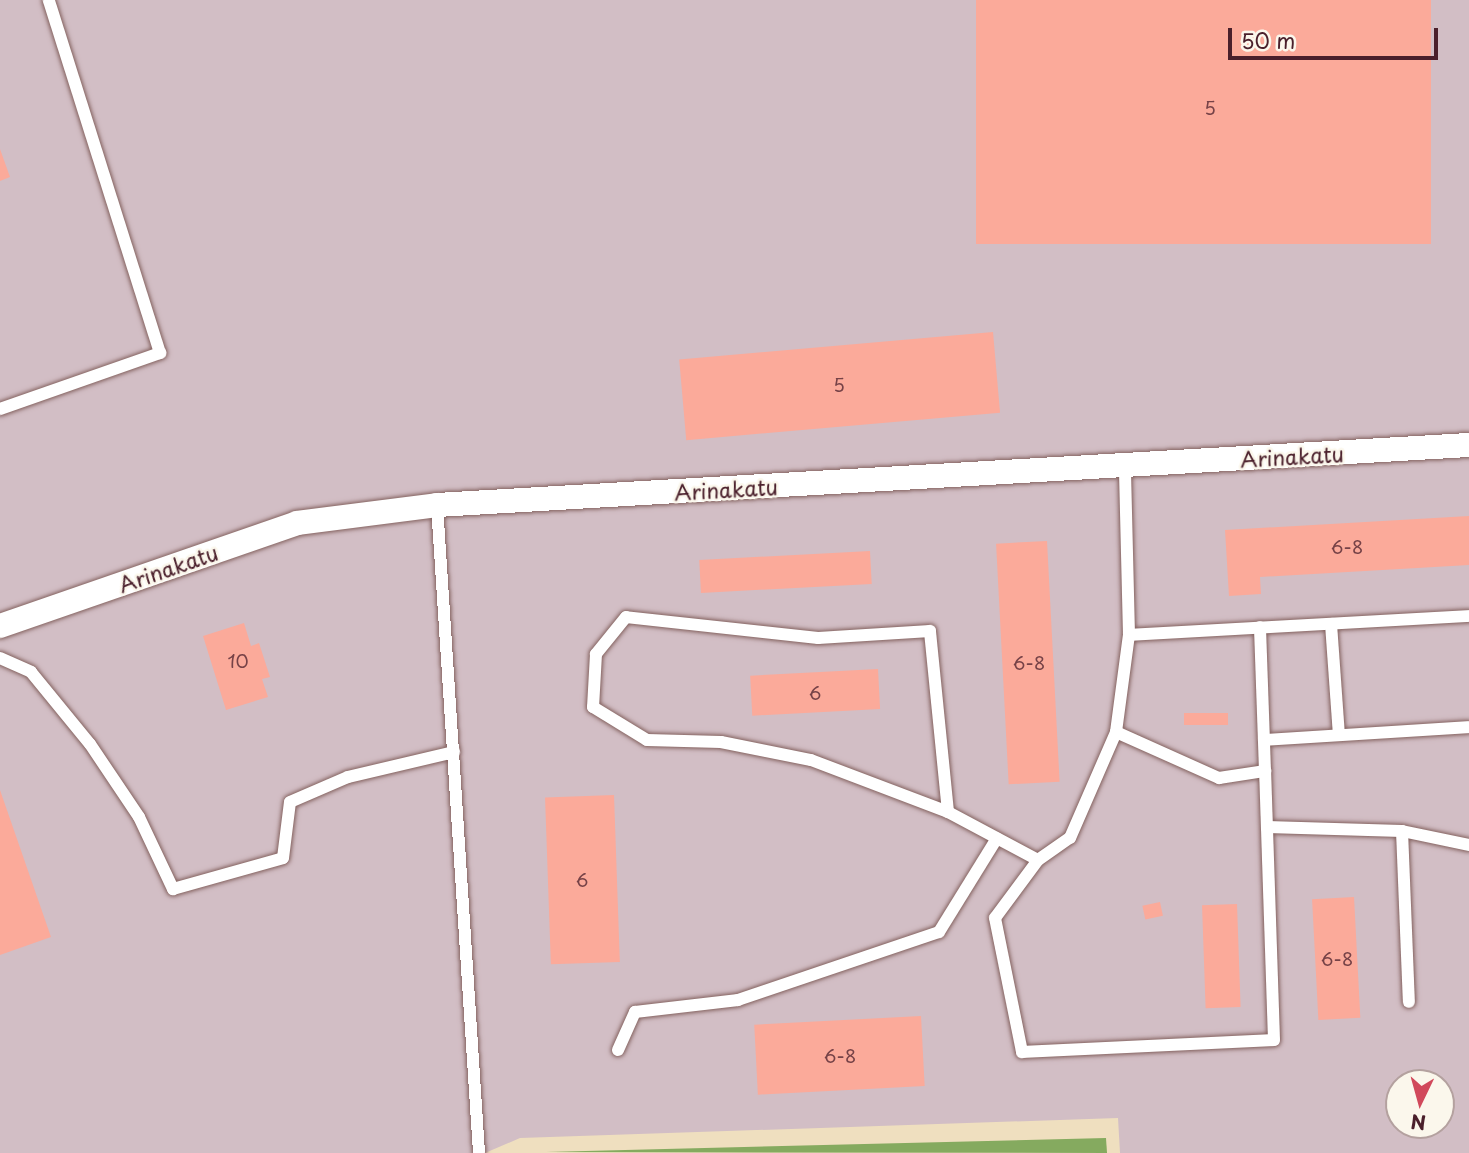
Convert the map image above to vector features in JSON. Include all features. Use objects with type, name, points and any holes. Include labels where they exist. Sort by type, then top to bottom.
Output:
[{"type":"street","name":"Arinakatu","points":[[0,626],[297,523],[437,505],[1469,446]]},
{"type":"lane","points":[[0,409],[160,353],[49,0]]},
{"type":"lane","points":[[1125,466],[1129,635],[1116,732],[1070,838],[1038,860],[995,918],[1022,1052],[1274,1040],[1260,627]]},
{"type":"lane","points":[[437,505],[479,1153]]},
{"type":"lane","points":[[1129,635],[1469,616]]},
{"type":"lane","points":[[948,812],[930,631],[818,638],[626,617],[596,654],[593,706],[647,740],[722,742],[811,760],[948,812],[1038,860]]},
{"type":"lane","points":[[1331,624],[1339,735]]},
{"type":"lane","points":[[0,657],[31,672],[90,744],[139,817],[173,890],[283,858],[290,802],[348,778],[454,752]]},
{"type":"lane","points":[[1264,740],[1469,727]]},
{"type":"lane","points":[[1116,732],[1219,778],[1265,772]]},
{"type":"lane","points":[[1267,827],[1402,831],[1469,845]]},
{"type":"lane","points":[[1402,831],[1409,1002]]},
{"type":"lane","points":[[618,1051],[635,1012],[738,1000],[939,932],[997,838]]},
{"type":"shaded area","points":[[0,0],[1469,0],[1469,1153],[1120,1153],[1118,1118],[520,1138],[485,1153],[0,1153]]},
{"type":"green space","points":[[1106,1138],[1107,1153],[546,1152]]},
{"type":"building","points":[[976,0],[1431,0],[1431,244],[976,244]]},
{"type":"building","points":[[0,149],[10,177],[0,181]]},
{"type":"building","points":[[993,332],[1000,413],[686,440],[679,359]]},
{"type":"building","points":[[1469,516],[1469,565],[1260,577],[1261,594],[1229,596],[1225,530]]},
{"type":"building","points":[[1047,541],[1060,782],[1009,784],[996,544]]},
{"type":"building","points":[[870,551],[872,584],[701,593],[699,560]]},
{"type":"building","points":[[244,623],[251,646],[259,643],[270,677],[262,679],[268,697],[226,710],[203,636]]},
{"type":"building","points":[[878,669],[880,709],[752,716],[750,676]]},
{"type":"building","points":[[1184,713],[1228,713],[1228,725],[1184,725]]},
{"type":"building","points":[[0,790],[51,937],[0,955]]},
{"type":"building","points":[[614,795],[620,962],[551,964],[545,797]]},
{"type":"building","points":[[1354,897],[1360,1018],[1318,1020],[1312,899]]},
{"type":"building","points":[[1160,902],[1163,916],[1145,919],[1142,906]]},
{"type":"building","points":[[1237,904],[1241,1007],[1206,1008],[1202,905]]},
{"type":"building","points":[[921,1016],[925,1086],[758,1095],[754,1025]]}]
